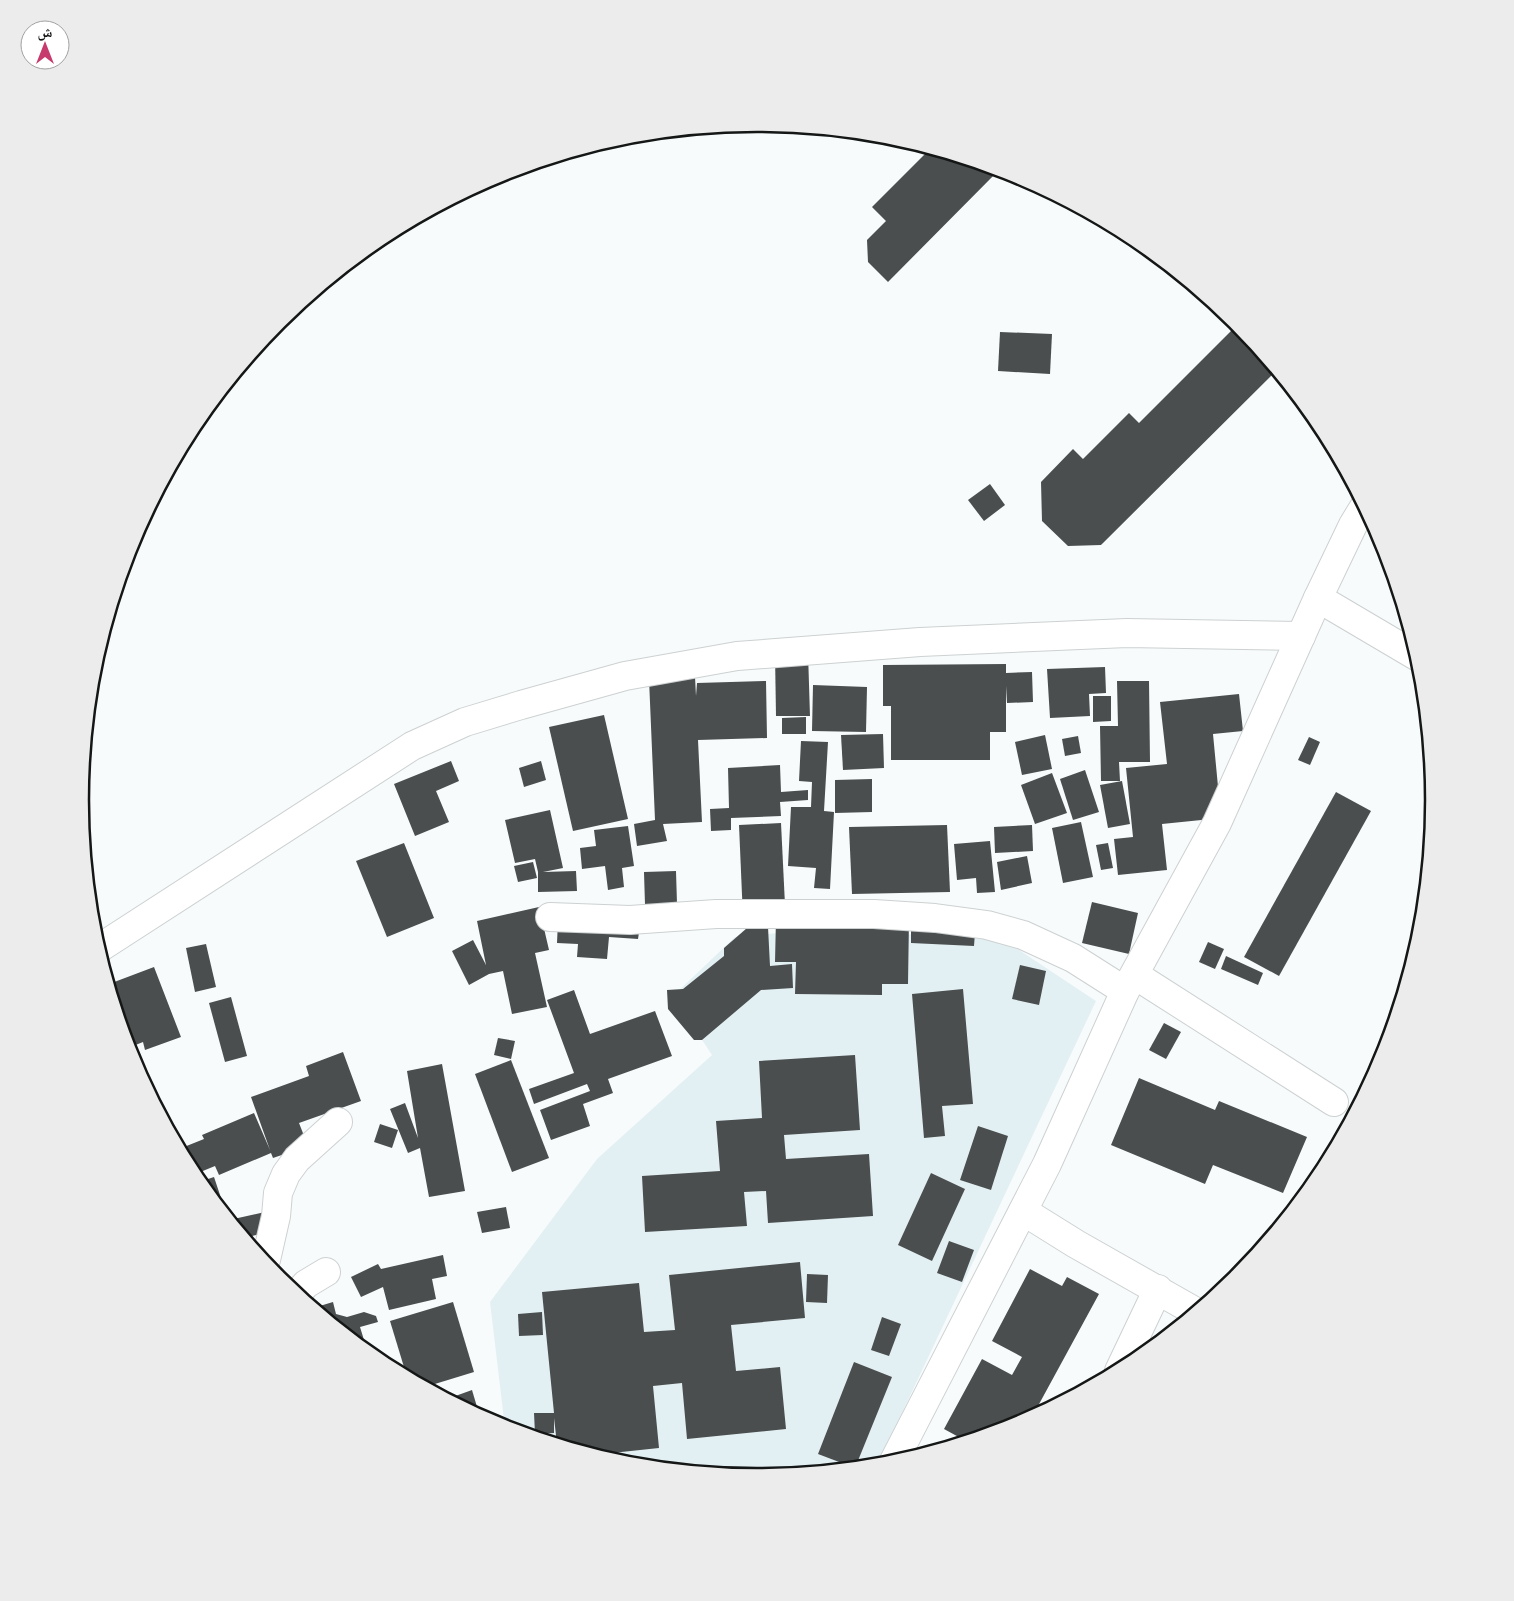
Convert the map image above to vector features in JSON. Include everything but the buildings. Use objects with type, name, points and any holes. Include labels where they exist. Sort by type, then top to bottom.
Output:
[{"type":"street","points":[[898,1453],[1047,1164],[1130,983],[1217,823],[1318,598],[1360,514]]},
{"type":"street","points":[[1318,598],[1407,651]]},
{"type":"street","points":[[105,944],[412,746],[465,722],[625,676],[737,656],[920,642],[1127,633],[1301,636]]},
{"type":"street","points":[[550,917],[630,920],[716,914],[874,914],[935,918],[987,925],[1024,935],[1130,983],[1334,1102]]},
{"type":"street","points":[[267,1255],[278,1193],[286,1174],[296,1159],[338,1122]]},
{"type":"street","points":[[1023,1210],[1076,1244],[1191,1309]]},
{"type":"street","points":[[301,1289],[306,1284],[326,1272]]},
{"type":"street","points":[[1125,1358],[1158,1289]]},
{"type":"shaded area","points":[[821,929],[1004,940],[1096,1001],[881,1457],[844,1463],[757,1469],[670,1463],[584,1446],[504,1419],[490,1302],[597,1159],[712,1055],[673,996],[735,937]]}]
